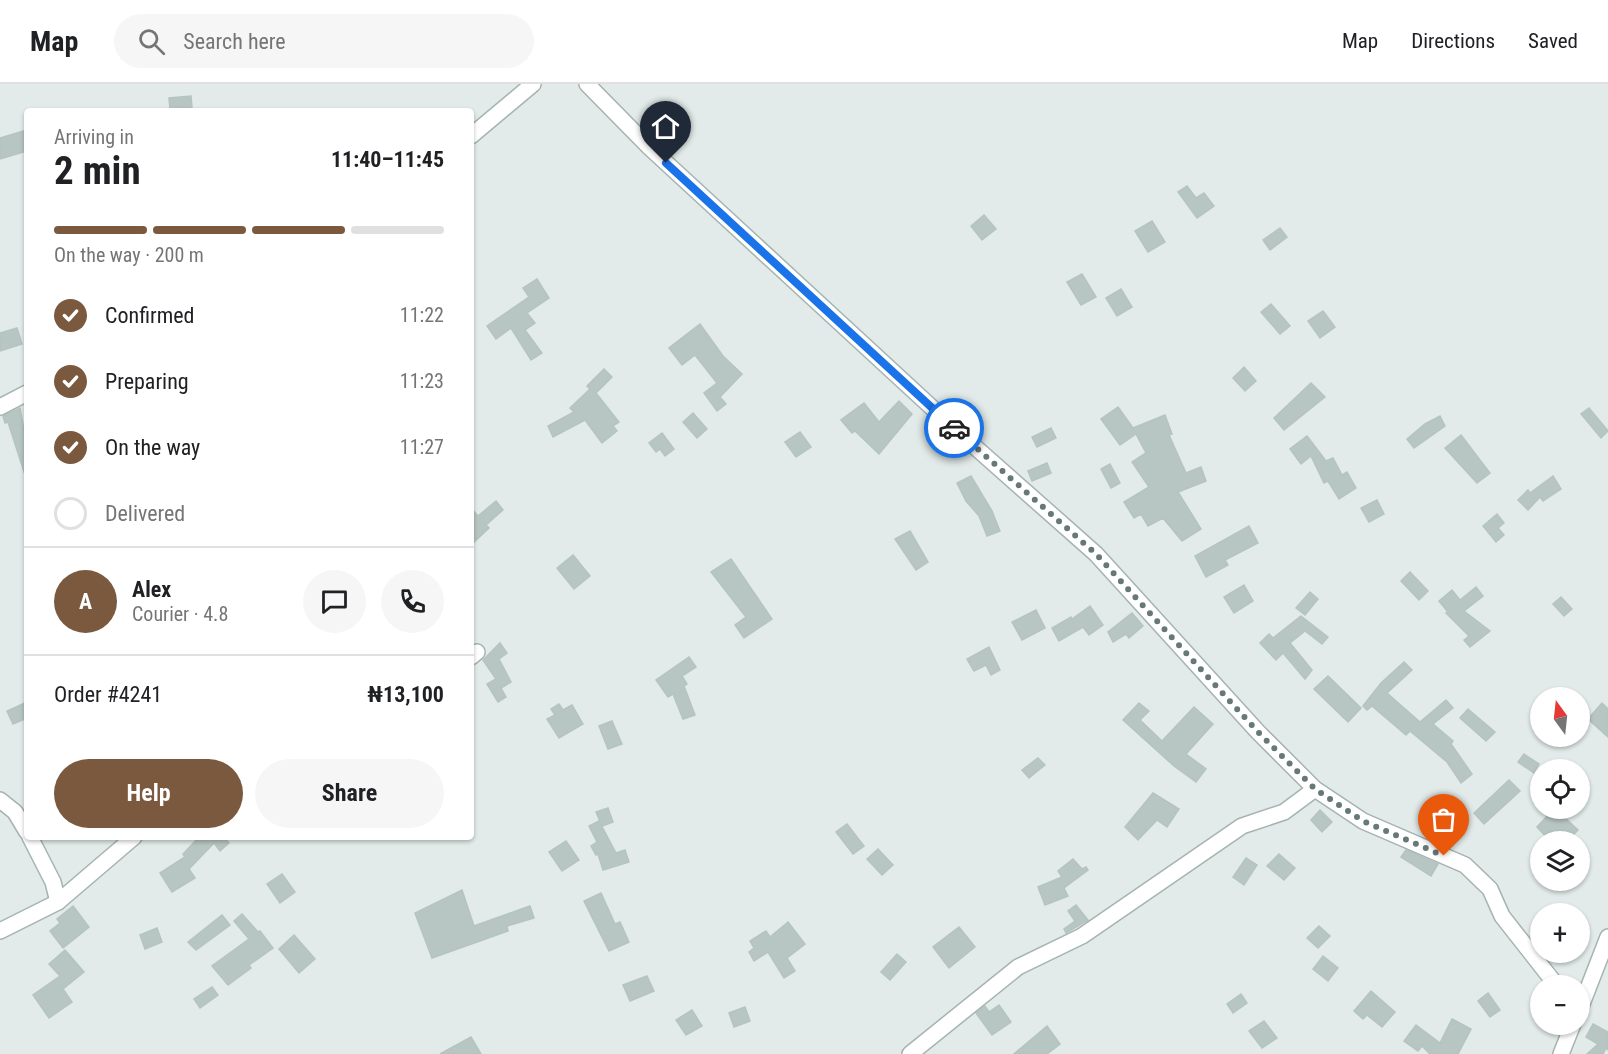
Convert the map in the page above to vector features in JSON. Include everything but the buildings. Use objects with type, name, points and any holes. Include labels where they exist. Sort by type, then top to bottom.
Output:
[{"type":"street","points":[[474,133],[533,84]]},
{"type":"street","points":[[587,84],[710,204],[966,439],[1096,554],[1258,732],[1315,789],[1363,821],[1465,865],[1490,889],[1502,916],[1548,975]]},
{"type":"street","points":[[0,407],[24,395]]},
{"type":"street","points":[[910,1054],[1018,967],[1082,936],[1242,826],[1284,812],[1315,789]]},
{"type":"street","points":[[0,800],[15,812],[24,827]]},
{"type":"street","points":[[32,840],[53,882],[58,902]]},
{"type":"street","points":[[0,931],[58,902],[130,840]]},
{"type":"street","points":[[1590,983],[1608,937]]},
{"type":"street","points":[[1561,1054],[1568,1035]]},
{"type":"way so far","points":[[954,428],[1096,554],[1258,732],[1315,789],[1363,821],[1444,856]]},
{"type":"route","points":[[666,163],[954,428]]}]
